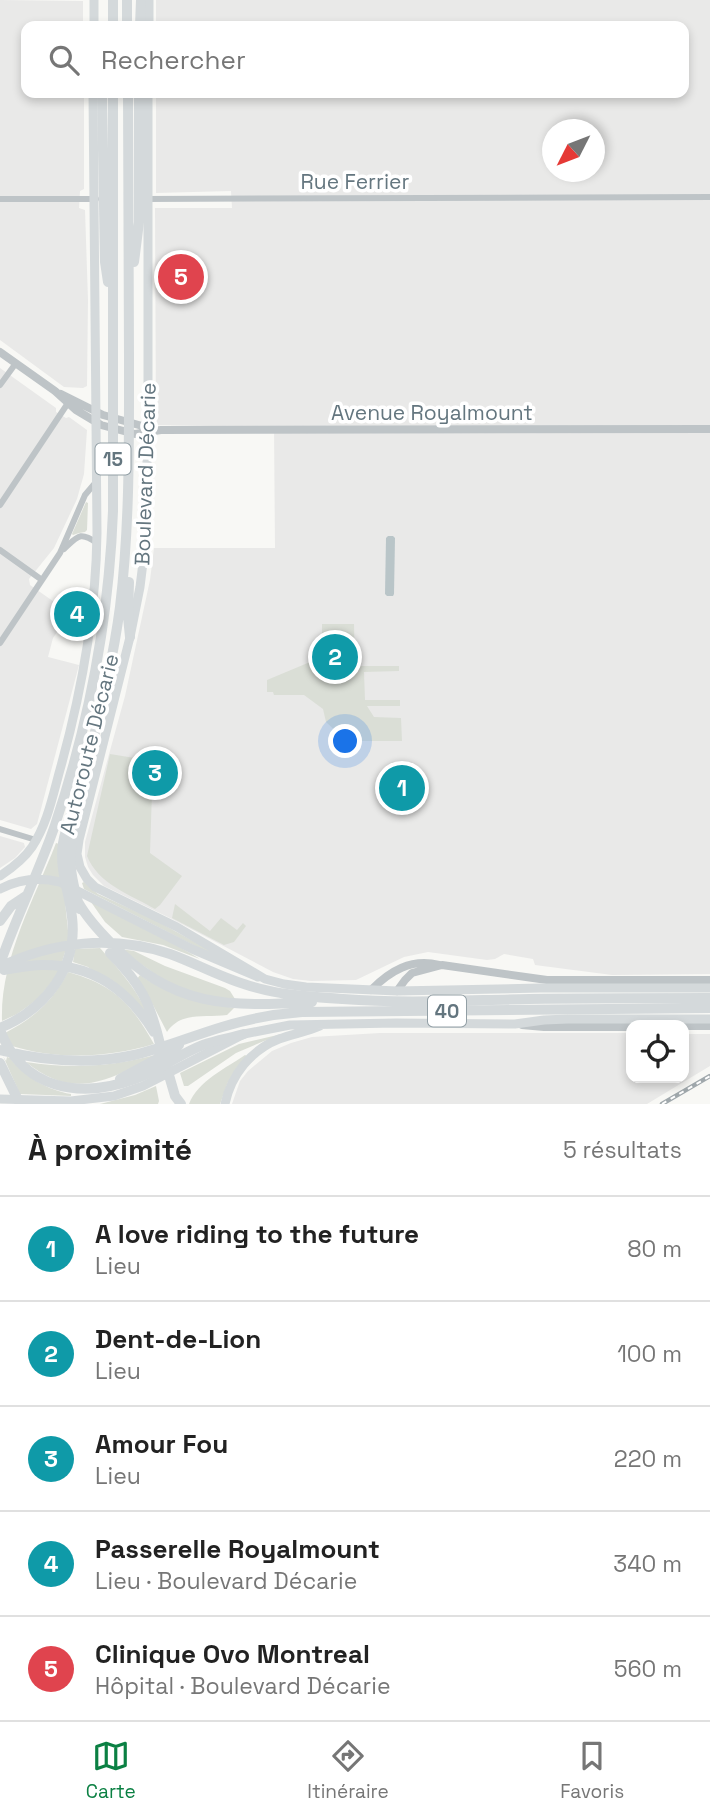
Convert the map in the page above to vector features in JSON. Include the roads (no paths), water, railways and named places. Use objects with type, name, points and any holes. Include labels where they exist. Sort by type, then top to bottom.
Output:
[{"type":"highway","points":[[113,0],[113,21]]},
{"type":"highway","points":[[127,0],[128,21]]},
{"type":"highway","points":[[140,21],[141,0]]},
{"type":"highway","points":[[102,98],[105,262],[112,312]]},
{"type":"highway","name":"Autoroute Décarie","points":[[0,967],[26,895],[50,840],[65,791],[92,684],[104,615],[112,520],[113,98]]},
{"type":"highway","name":"Autoroute Décarie","points":[[0,1029],[41,1002],[53,989],[70,954],[72,918],[63,877],[62,856],[65,832],[80,791],[110,671],[124,566],[129,483],[128,98]]},
{"type":"highway","points":[[128,303],[139,222],[139,98]]},
{"type":"highway","points":[[124,566],[129,579],[130,637]]},
{"type":"highway","points":[[80,791],[69,858],[78,902],[94,935],[130,974],[140,989],[153,1013],[160,1044]]},
{"type":"highway","name":"15","points":[[0,921],[11,906],[26,895]]},
{"type":"highway","points":[[78,902],[91,921],[131,963],[148,976],[179,992],[222,1002],[255,1004],[346,1000]]},
{"type":"highway","name":"40","points":[[0,967],[58,947],[89,943],[121,944],[167,953],[263,990],[346,1000],[710,998]]},
{"type":"highway","points":[[0,967],[56,965],[98,977],[132,1002],[160,1044]]},
{"type":"highway","name":"40","points":[[0,1050],[44,1059],[91,1060],[133,1055],[247,1020],[302,1012],[710,1009]]},
{"type":"highway","points":[[0,1029],[10,1051],[32,1073],[45,1080],[83,1089],[107,1086],[152,1072],[181,1061],[205,1044],[244,1034]]},
{"type":"highway","points":[[152,1072],[187,1040]]},
{"type":"highway","points":[[0,1063],[19,1103]]},
{"type":"main road","points":[[94,0],[94,21]]},
{"type":"main road","points":[[149,0],[149,21]]},
{"type":"main road","points":[[0,876],[22,859],[36,840],[47,817],[82,682],[96,588],[98,418],[93,98]]},
{"type":"main road","name":"Boulevard Décarie","points":[[148,98],[145,199],[145,545],[130,637],[79,840],[80,867],[87,879],[98,889],[177,927],[265,979],[294,986],[397,991],[710,988]]},
{"type":"main road","points":[[0,890],[26,880],[66,884],[205,955],[254,977],[265,979]]},
{"type":"main road","points":[[515,1024],[509,1003],[510,996],[516,989]]},
{"type":"main road","points":[[396,1023],[392,1016],[397,991]]},
{"type":"main road","points":[[689,1020],[710,1019]]},
{"type":"main road","points":[[244,1034],[290,1024],[515,1024],[544,1020],[626,1023]]},
{"type":"main road","points":[[225,1104],[233,1080],[255,1054],[279,1039],[326,1024]]},
{"type":"main road","points":[[160,1044],[177,1102]]},
{"type":"main road","points":[[2,1098],[71,1101],[101,1099],[129,1092],[152,1072]]},
{"type":"street","name":"Rue Ferrier","points":[[0,199],[710,197]]},
{"type":"street","name":"Avenue Royalmount","points":[[0,352],[69,401],[125,432],[710,429]]},
{"type":"street","points":[[0,385],[16,363]]},
{"type":"street","points":[[0,505],[69,401]]},
{"type":"street","points":[[0,643],[60,553],[85,495],[96,482]]},
{"type":"street","points":[[60,553],[80,536],[86,536],[97,543]]},
{"type":"street","points":[[0,550],[42,580]]},
{"type":"street","points":[[0,829],[36,840]]},
{"type":"street","points":[[370,990],[383,978],[402,967],[422,962],[547,980],[710,980]]},
{"type":"street","points":[[397,991],[412,973],[442,965]]},
{"type":"street","points":[[689,1026],[710,1026]]},
{"type":"railway","points":[[662,1104],[710,1076]]},
{"type":"place","name":"Clinique Ovo Montreal","points":[[181,277]]},
{"type":"place","name":"Passerelle Royalmount","points":[[77,614]]},
{"type":"place","name":"Dent-de-Lion","points":[[335,657]]},
{"type":"place","name":"Amour Fou","points":[[155,773]]},
{"type":"place","name":"A love riding to the future","points":[[402,788]]}]
